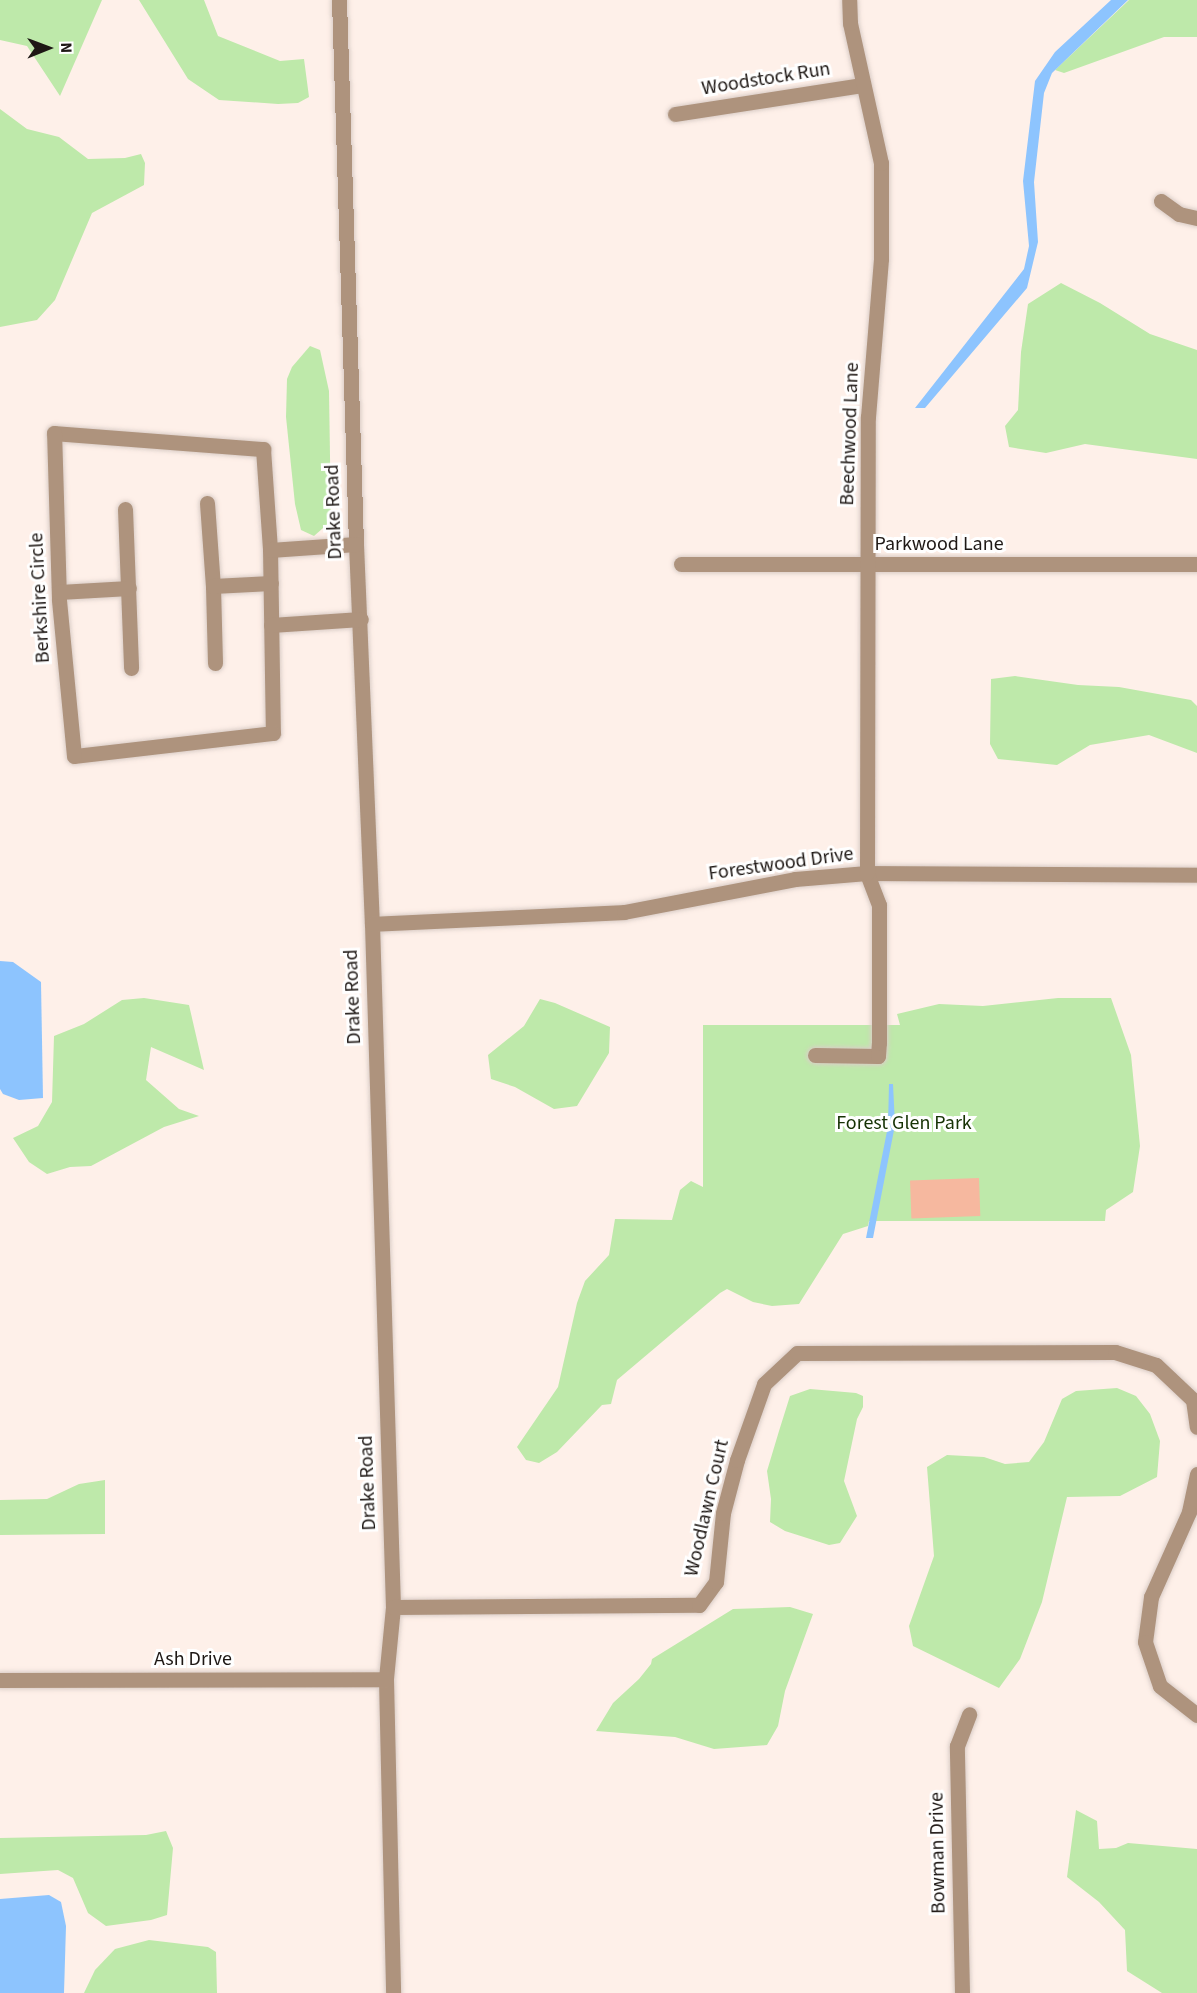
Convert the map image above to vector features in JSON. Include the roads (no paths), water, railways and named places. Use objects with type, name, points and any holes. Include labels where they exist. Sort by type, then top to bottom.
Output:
[{"type":"street","name":"Drake Road","points":[[339,0],[356,544],[361,619],[372,924],[393,1607],[387,1679],[393,1993]]},
{"type":"street","name":"Beechwood Lane","points":[[849,0],[850,23],[862,85],[881,163],[881,259],[868,417],[867,873]]},
{"type":"street","name":"Woodstock Run","points":[[675,114],[862,85]]},
{"type":"street","points":[[1161,201],[1179,214],[1197,218]]},
{"type":"street","name":"Berkshire Circle","points":[[270,550],[263,449],[54,434],[59,592],[74,756],[273,733],[272,625]]},
{"type":"street","points":[[207,503],[213,586],[215,663]]},
{"type":"street","points":[[125,509],[131,668]]},
{"type":"street","points":[[356,544],[270,550],[272,625],[361,619]]},
{"type":"street","name":"Parkwood Lane","points":[[681,564],[1197,564]]},
{"type":"street","points":[[213,586],[271,582]]},
{"type":"street","points":[[59,592],[129,588]]},
{"type":"street","points":[[815,1055],[878,1056],[879,905],[867,873]]},
{"type":"street","name":"Forestwood Drive","points":[[372,924],[624,912],[795,879],[867,873],[1197,875]]},
{"type":"street","name":"Woodlawn Court","points":[[393,1607],[699,1605],[716,1582],[723,1513],[737,1460],[764,1384],[796,1353],[1115,1352],[1156,1365],[1193,1400],[1197,1427]]},
{"type":"street","points":[[1197,1474],[1189,1512],[1151,1597],[1145,1642],[1160,1686],[1197,1715]]},
{"type":"street","name":"Ash Drive","points":[[0,1680],[387,1679]]},
{"type":"street","name":"Bowman Drive","points":[[962,1993],[957,1746],[969,1714]]},
{"type":"water","points":[[1111,0],[1128,0],[1052,73],[1044,93],[1034,182],[1038,242],[1027,288],[925,408],[915,408],[1024,269],[1029,246],[1023,181],[1035,81],[1055,52]]},
{"type":"water","points":[[0,961],[13,962],[41,982],[43,1098],[19,1100],[3,1094],[0,1089]]},
{"type":"water","points":[[889,1084],[893,1084],[895,1125],[873,1238],[866,1238],[888,1126]]},
{"type":"water","points":[[49,1895],[61,1902],[66,1926],[64,1993],[0,1993],[0,1899]]},
{"type":"park label","name":"Forest Glen Park","points":[[904,1123]]}]
